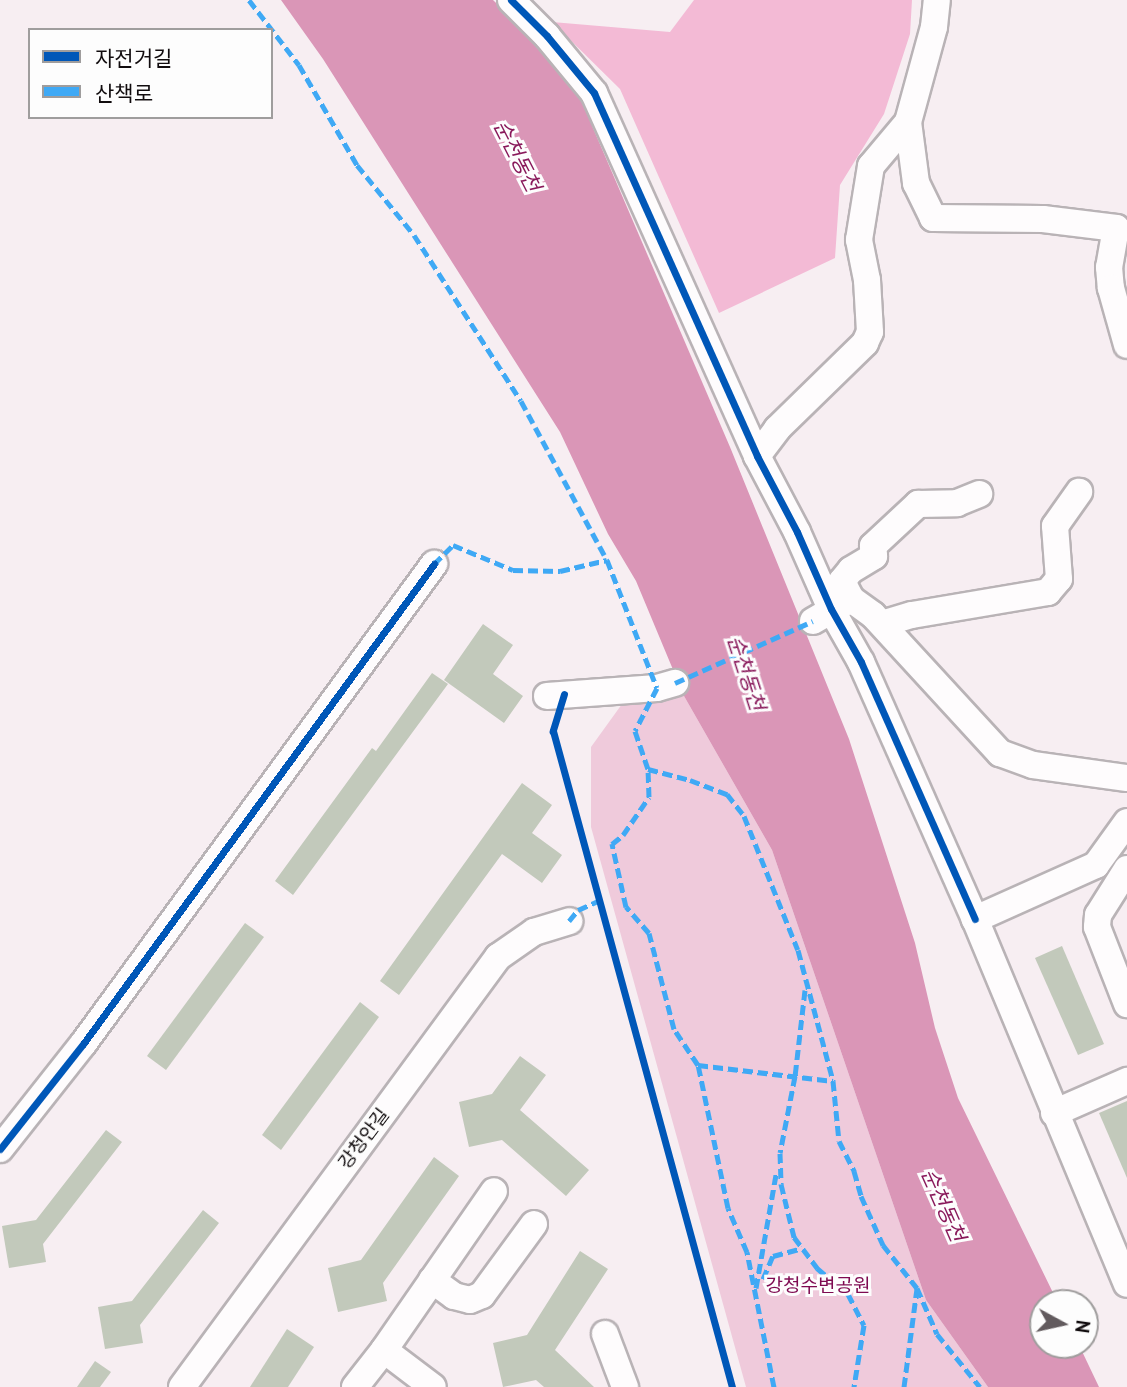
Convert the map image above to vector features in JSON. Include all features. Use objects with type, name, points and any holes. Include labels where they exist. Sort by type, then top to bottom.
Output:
[{"type":"street","points":[[511,0],[547,36],[594,93],[757,456],[797,532],[831,610],[861,662],[975,919],[1127,1284]]},
{"type":"street","points":[[937,0],[934,27],[908,122],[916,183],[933,218],[1043,219],[1116,228],[1110,277],[1127,345]]},
{"type":"street","points":[[757,456],[777,429],[865,343],[870,332],[867,280],[859,240],[871,166],[908,122]]},
{"type":"street","points":[[881,624],[912,615],[1048,592],[1059,579],[1055,526],[1079,492]]},
{"type":"street","points":[[831,610],[842,581],[851,570],[874,556],[873,546],[918,504],[957,503],[979,494]]},
{"type":"street","points":[[0,1149],[83,1044],[434,564]]},
{"type":"street","points":[[831,610],[881,624],[1000,753],[1033,765],[1127,778]]},
{"type":"street","points":[[547,696],[657,688],[675,683]]},
{"type":"street","points":[[975,919],[1096,865],[1127,822]]},
{"type":"street","points":[[1127,869],[1098,915],[1097,927],[1127,1004]]},
{"type":"street","name":"강청안길","points":[[182,1387],[498,957],[534,932],[569,921]]},
{"type":"street","points":[[1054,1112],[1127,1081]]},
{"type":"street","points":[[355,1387],[384,1350],[494,1191]]},
{"type":"street","points":[[432,1280],[454,1296],[470,1300],[482,1295],[534,1224]]},
{"type":"street","points":[[605,1334],[625,1387]]},
{"type":"street","points":[[384,1350],[433,1387]]},
{"type":"green space","name":"강청수변공원","points":[[652,691],[684,696],[772,850],[926,1300],[988,1387],[746,1387],[591,827],[591,747],[622,704]]},
{"type":"shaded area","points":[[694,0],[912,0],[910,34],[884,114],[840,185],[835,258],[719,313],[620,89],[552,22],[670,32]]},
{"type":"water","name":"순천동천","points":[[281,0],[493,0],[527,33],[582,95],[593,128],[730,447],[849,739],[915,943],[935,1028],[958,1098],[1051,1289],[1029,1289],[1029,1359],[1086,1359],[1099,1387],[988,1387],[926,1300],[772,850],[684,696],[636,581],[608,534],[560,432],[323,59]]},
{"type":"building","points":[[483,624],[513,645],[493,674],[523,696],[504,723],[444,680]]},
{"type":"building","points":[[432,673],[448,684],[293,895],[275,881],[372,748],[376,751]]},
{"type":"building","points":[[522,783],[552,805],[532,833],[562,855],[542,883],[502,854],[399,995],[380,981]]},
{"type":"building","points":[[245,923],[264,937],[166,1070],[147,1056]]},
{"type":"building","points":[[1062,946],[1104,1044],[1078,1055],[1035,958]]},
{"type":"building","points":[[360,1002],[379,1017],[281,1150],[262,1135]]},
{"type":"building","points":[[520,1056],[546,1075],[520,1110],[589,1170],[566,1196],[502,1140],[469,1147],[459,1102],[492,1094]]},
{"type":"building","points":[[1127,1101],[1127,1178],[1099,1113]]},
{"type":"building","points":[[106,1130],[122,1142],[43,1244],[46,1262],[9,1268],[2,1226],[36,1220]]},
{"type":"building","points":[[434,1157],[459,1176],[383,1283],[387,1301],[338,1312],[328,1268],[361,1260]]},
{"type":"building","points":[[203,1210],[219,1223],[140,1325],[143,1343],[105,1349],[98,1307],[132,1301]]},
{"type":"building","points":[[580,1251],[608,1269],[555,1350],[594,1387],[544,1387],[536,1380],[503,1387],[493,1343],[527,1335]]},
{"type":"building","points":[[287,1329],[314,1347],[288,1387],[250,1387]]},
{"type":"building","points":[[95,1361],[111,1372],[100,1387],[77,1387]]},
{"type":"marked path","points":[[249,0],[271,28]]},
{"type":"marked path","points":[[273,31],[299,65],[357,165],[414,235],[521,401],[607,560],[657,688],[635,731],[648,769]]},
{"type":"marked path","points":[[434,564],[453,545],[513,570],[560,571],[607,560]]},
{"type":"marked path","points":[[675,683],[813,621]]},
{"type":"marked path","points":[[774,1387],[747,1252],[728,1208],[698,1065],[674,1029],[649,933],[626,907],[612,844],[623,835],[649,797],[648,769],[690,780],[727,794],[744,816],[798,950],[833,1081],[839,1141],[854,1171],[861,1196],[883,1245],[917,1288],[937,1334],[980,1387]]},
{"type":"marked path","points":[[569,921],[578,910],[598,901]]},
{"type":"marked path","points":[[805,990],[795,1076],[780,1153],[781,1184],[794,1237],[817,1268],[848,1294],[864,1325],[854,1387]]},
{"type":"marked path","points":[[698,1065],[833,1081]]},
{"type":"marked path","points":[[756,1288],[776,1174]]},
{"type":"marked path","points":[[763,1279],[773,1256],[802,1248]]},
{"type":"marked path","points":[[904,1387],[917,1288]]},
{"type":"cycle path","points":[[511,0],[547,36],[594,93],[757,456],[797,532],[831,609],[861,662],[975,919]]},
{"type":"cycle path","points":[[0,1149],[83,1044],[434,564]]},
{"type":"cycle path","points":[[564,694],[553,731],[732,1387]]}]
